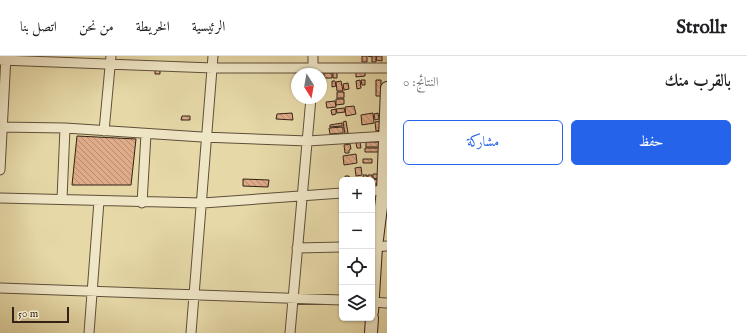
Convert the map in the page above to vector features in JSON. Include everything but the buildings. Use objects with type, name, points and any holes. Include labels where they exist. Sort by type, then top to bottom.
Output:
[{"type":"street","points":[[191,333],[193,296],[203,203],[214,56]]},
{"type":"street","points":[[313,56],[313,68]]},
{"type":"street","points":[[0,170],[4,59],[111,59],[213,68],[291,70]]},
{"type":"street","points":[[104,130],[111,59]]},
{"type":"street","points":[[327,70],[387,68]]},
{"type":"street","points":[[374,285],[386,136],[387,88]]},
{"type":"street","points":[[290,333],[311,104]]},
{"type":"street","points":[[2,127],[65,128],[146,134],[308,141],[386,136]]},
{"type":"street","points":[[62,199],[65,128]]},
{"type":"street","points":[[142,203],[146,134]]},
{"type":"street","points":[[0,198],[142,203],[203,203],[339,193]]},
{"type":"street","points":[[89,333],[99,201]]},
{"type":"street","points":[[297,248],[339,247]]},
{"type":"street","points":[[0,288],[193,296],[339,300]]},
{"type":"street","points":[[375,305],[387,303]]},
{"type":"street","points":[[371,333],[372,321]]}]
